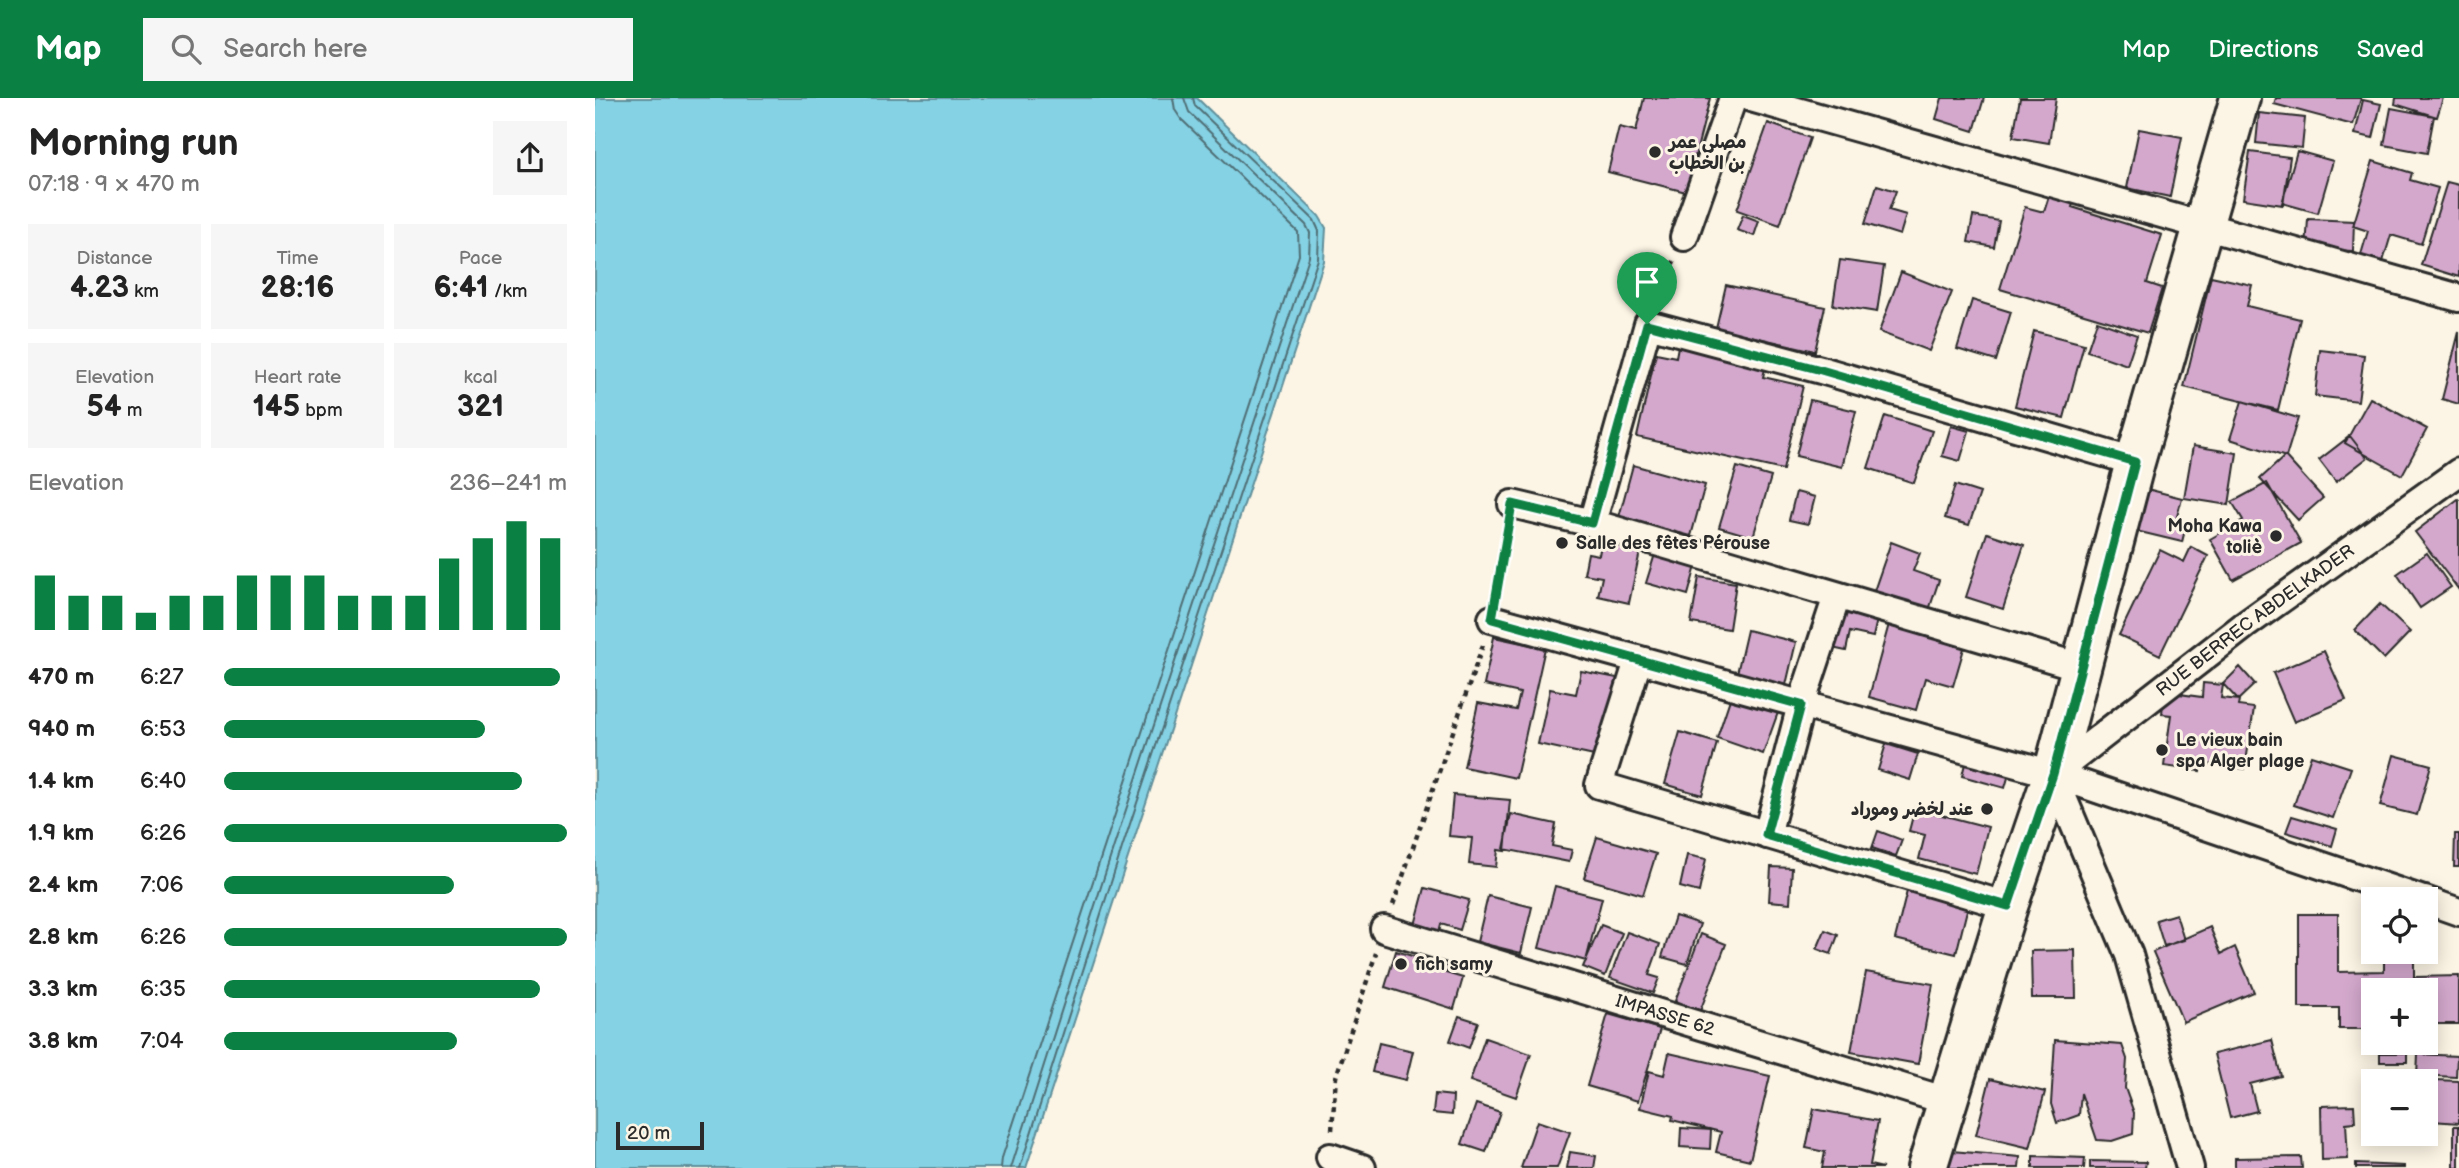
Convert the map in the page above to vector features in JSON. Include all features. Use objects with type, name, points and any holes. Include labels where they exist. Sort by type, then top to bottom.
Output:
[{"type":"street","points":[[1684,237],[1733,98]]},
{"type":"street","points":[[1751,98],[2459,298]]},
{"type":"street","points":[[1927,1168],[2008,906],[2053,774],[2135,462],[2239,98]]},
{"type":"street","points":[[1592,523],[1647,324],[1821,370],[2135,462]]},
{"type":"street","name":"RUE BERREC ABDELKADER","points":[[2053,774],[2245,625],[2459,472]]},
{"type":"street","points":[[1512,504],[1592,523],[2080,667]]},
{"type":"street","points":[[1766,835],[1801,705],[1837,596]]},
{"type":"street","points":[[1492,619],[2053,774],[2386,887]]},
{"type":"street","points":[[1638,661],[1599,785],[2008,906]]},
{"type":"street","points":[[2053,774],[2129,955],[2190,1168]]},
{"type":"street","points":[[2438,905],[2459,912]]},
{"type":"street","name":"IMPASSE 62","points":[[1384,929],[1947,1101]]},
{"type":"street","points":[[1330,1157],[1362,1168]]},
{"type":"path","points":[[1647,324],[1684,237]]},
{"type":"path","points":[[1330,1157],[1336,1077],[1384,929],[1492,619],[1512,504]]},
{"type":"water","points":[[595,98],[1197,98],[1319,216],[1326,228],[1324,261],[1026,1168],[595,1168]]},
{"type":"building","name":"مصلى عمر بن الخطاب","points":[[1644,98],[1710,98],[1686,192],[1608,172],[1619,127],[1636,131]]},
{"type":"building","points":[[1942,98],[1984,98],[1974,131],[1936,119]]},
{"type":"building","points":[[2020,98],[2056,98],[2049,143],[2013,137]]},
{"type":"building","points":[[2276,98],[2361,98],[2353,125],[2274,104]]},
{"type":"building","points":[[2396,98],[2443,98],[2437,117],[2395,104]]},
{"type":"building","points":[[2363,100],[2381,104],[2373,138],[2355,134]]},
{"type":"building","points":[[2391,108],[2434,116],[2427,153],[2384,145]]},
{"type":"building","points":[[2259,113],[2305,118],[2302,148],[2256,143]]},
{"type":"building","points":[[1768,123],[1810,138],[1780,225],[1737,210]]},
{"type":"building","points":[[2139,129],[2182,137],[2170,197],[2127,188]]},
{"type":"building","points":[[2297,151],[2333,161],[2318,213],[2282,203]]},
{"type":"building","points":[[2250,152],[2290,157],[2283,205],[2243,199]]},
{"type":"building","points":[[2373,161],[2412,173],[2410,180],[2438,188],[2421,244],[2391,235],[2382,265],[2360,258],[2368,231],[2353,226]]},
{"type":"building","points":[[2447,182],[2459,185],[2459,277],[2421,265]]},
{"type":"building","points":[[1877,185],[1896,191],[1889,210],[1906,215],[1900,235],[1865,224]]},
{"type":"building","points":[[2050,193],[2074,201],[2072,207],[2162,235],[2147,283],[2162,288],[2148,333],[2000,289],[2025,207],[2044,212]]},
{"type":"building","points":[[1743,215],[1759,221],[1754,236],[1737,230]]},
{"type":"building","points":[[1973,216],[1999,221],[1994,247],[1968,242]]},
{"type":"building","points":[[2308,219],[2354,221],[2353,251],[2306,249]]},
{"type":"building","points":[[1840,260],[1884,266],[1877,312],[1833,305]]},
{"type":"building","points":[[1901,272],[1952,292],[1929,351],[1879,332]]},
{"type":"building","points":[[2211,276],[2252,285],[2247,306],[2300,319],[2278,410],[2184,387]]},
{"type":"building","points":[[1726,285],[1825,307],[1815,351],[1716,328]]},
{"type":"building","points":[[1972,300],[2011,312],[1996,361],[1957,349]]},
{"type":"building","points":[[2097,321],[2137,335],[2127,365],[2087,351]]},
{"type":"building","points":[[2034,331],[2084,344],[2064,418],[2015,406]]},
{"type":"building","points":[[2459,332],[2459,404],[2442,399]]},
{"type":"building","points":[[1679,341],[1767,361],[1763,377],[1803,386],[1783,470],[1637,437],[1656,353],[1676,357]]},
{"type":"building","points":[[2320,350],[2364,355],[2358,401],[2315,396]]},
{"type":"building","points":[[2370,398],[2427,429],[2402,475],[2345,443]]},
{"type":"building","points":[[1810,400],[1856,411],[1842,467],[1796,456]]},
{"type":"building","points":[[2242,401],[2298,418],[2286,457],[2230,439]]},
{"type":"building","points":[[1885,416],[1932,431],[1914,483],[1868,468]]},
{"type":"building","points":[[1951,426],[1969,431],[1960,461],[1942,456]]},
{"type":"building","points":[[2350,436],[2367,458],[2336,482],[2319,460]]},
{"type":"building","points":[[2193,446],[2237,453],[2229,505],[2184,498]]},
{"type":"building","points":[[2285,456],[2323,498],[2298,520],[2260,479]]},
{"type":"building","points":[[1633,465],[1705,485],[1691,536],[1619,517]]},
{"type":"building","points":[[1737,467],[1771,477],[1753,537],[1719,527]]},
{"type":"building","points":[[2267,483],[2301,543],[2233,580],[2210,539],[2243,520],[2232,502]]},
{"type":"building","points":[[1955,485],[1980,493],[1969,525],[1945,518]]},
{"type":"building","points":[[2147,489],[2182,498],[2176,520],[2187,522],[2182,542],[2136,531]]},
{"type":"building","points":[[1796,492],[1815,497],[1808,524],[1789,520]]},
{"type":"building","points":[[2459,500],[2459,590],[2415,532]]},
{"type":"building","points":[[1987,533],[2024,545],[2003,609],[1966,597]]},
{"type":"building","points":[[1602,539],[1641,547],[1629,603],[1598,596],[1602,577],[1584,574],[1588,553],[1599,555]]},
{"type":"building","points":[[1891,542],[1920,553],[1913,571],[1939,580],[1928,613],[1873,594]]},
{"type":"building","points":[[2191,547],[2208,556],[2160,655],[2119,635],[2160,550],[2184,562]]},
{"type":"building","points":[[2427,553],[2451,587],[2420,608],[2397,574]]},
{"type":"building","points":[[1655,554],[1696,566],[1688,595],[1646,583]]},
{"type":"building","points":[[1699,577],[1736,583],[1729,629],[1691,623]]},
{"type":"building","points":[[2380,604],[2410,632],[2384,659],[2355,630]]},
{"type":"building","points":[[1841,607],[1878,615],[1873,637],[1850,632],[1846,651],[1832,648]]},
{"type":"building","points":[[1889,624],[1965,645],[1953,686],[1925,678],[1916,710],[1869,697]]},
{"type":"building","points":[[1747,630],[1796,642],[1786,685],[1737,673]]},
{"type":"building","points":[[1494,637],[1545,648],[1516,778],[1464,767],[1478,703],[1516,710],[1520,693],[1484,685]]},
{"type":"building","points":[[2324,651],[2346,700],[2294,722],[2273,673]]},
{"type":"building","points":[[2240,667],[2255,684],[2238,700],[2223,684]]},
{"type":"building","points":[[1581,671],[1617,678],[1599,757],[1538,744],[1550,689],[1576,694]]},
{"type":"building","points":[[2203,683],[2223,685],[2221,698],[2239,700],[2238,706],[2254,708],[2245,769],[2201,763],[2200,771],[2164,766],[2171,715],[2162,714],[2164,692],[2202,697]]},
{"type":"building","points":[[1734,687],[1781,704],[1763,754],[1717,738]]},
{"type":"building","points":[[1680,732],[1717,743],[1702,795],[1665,784]]},
{"type":"building","points":[[1886,744],[1918,754],[1910,780],[1878,770]]},
{"type":"building","points":[[1967,755],[2011,767],[2005,788],[1962,776]]},
{"type":"building","points":[[2311,755],[2351,768],[2333,818],[2294,805]]},
{"type":"building","points":[[2394,755],[2431,765],[2417,815],[2380,806]]},
{"type":"building","points":[[1453,795],[1510,800],[1505,851],[1498,850],[1496,867],[1469,864],[1472,838],[1449,836]]},
{"type":"building","points":[[1915,808],[1988,827],[1976,874],[1919,859],[1925,835],[1909,831]]},
{"type":"building","points":[[1511,814],[1556,824],[1552,846],[1572,850],[1569,862],[1504,849]]},
{"type":"building","points":[[2292,816],[2337,829],[2332,846],[2286,832]]},
{"type":"building","points":[[1878,831],[1902,840],[1896,856],[1872,848]]},
{"type":"building","points":[[2455,834],[2459,834],[2459,867],[2454,867]]},
{"type":"building","points":[[1597,837],[1656,854],[1643,895],[1584,878]]},
{"type":"building","points":[[1687,855],[1706,859],[1699,892],[1680,887]]},
{"type":"building","points":[[1771,867],[1792,868],[1790,903],[1769,901]]},
{"type":"building","points":[[1909,883],[1970,898],[1956,954],[1895,939]]},
{"type":"building","points":[[1555,886],[1602,898],[1586,961],[1539,948]]},
{"type":"building","points":[[1425,888],[1469,900],[1460,930],[1441,924],[1439,932],[1415,925]]},
{"type":"building","points":[[1488,896],[1532,907],[1521,953],[1477,942]]},
{"type":"building","points":[[2176,914],[2184,940],[2164,946],[2156,920]]},
{"type":"building","points":[[2299,914],[2338,914],[2338,972],[2384,971],[2384,964],[2414,964],[2414,977],[2459,976],[2459,1024],[2438,1024],[2438,978],[2361,978],[2361,1029],[2339,1029],[2339,1008],[2299,1008]]},
{"type":"building","points":[[1675,916],[1700,924],[1687,964],[1662,957]]},
{"type":"building","points":[[1601,925],[1622,933],[1605,976],[1583,967]]},
{"type":"building","points":[[2210,927],[2221,954],[2235,947],[2254,992],[2183,1022],[2153,952]]},
{"type":"building","points":[[1825,930],[1838,935],[1831,954],[1817,949]]},
{"type":"building","points":[[1627,932],[1660,944],[1649,975],[1659,978],[1653,993],[1610,978]]},
{"type":"building","points":[[1701,934],[1726,944],[1700,1011],[1675,1001]]},
{"type":"building","points":[[2075,950],[2076,998],[2032,998],[2031,951]]},
{"type":"building","points":[[1396,951],[1448,967],[1446,973],[1463,978],[1454,1009],[1385,987]]},
{"type":"building","points":[[1866,972],[1933,984],[1918,1064],[1851,1052]]},
{"type":"building","points":[[1608,1014],[1660,1029],[1638,1101],[1587,1086]]},
{"type":"building","points":[[1459,1016],[1478,1022],[1469,1048],[1450,1041]]},
{"type":"building","points":[[1485,1038],[1531,1054],[1516,1097],[1470,1081]]},
{"type":"building","points":[[2055,1040],[2122,1045],[2127,1059],[2125,1088],[2134,1113],[2133,1134],[2112,1141],[2097,1140],[2081,1093],[2079,1115],[2057,1123],[2051,1104]]},
{"type":"building","points":[[2272,1040],[2281,1076],[2250,1084],[2257,1111],[2230,1118],[2214,1054]]},
{"type":"building","points":[[1379,1043],[1413,1051],[1406,1080],[1372,1072]]},
{"type":"building","points":[[1669,1053],[1770,1076],[1750,1160],[1716,1152],[1721,1132],[1672,1120],[1673,1116],[1640,1108],[1649,1071],[1664,1075]]},
{"type":"building","points":[[2380,1055],[2407,1055],[2407,1062],[2380,1062]]},
{"type":"building","points":[[2418,1055],[2457,1056],[2456,1077],[2438,1076],[2438,1069],[2417,1069]]},
{"type":"building","points":[[1990,1079],[2045,1092],[2030,1148],[1976,1135]]},
{"type":"building","points":[[2438,1080],[2459,1081],[2459,1123],[2438,1121]]},
{"type":"building","points":[[1435,1094],[1453,1096],[1452,1115],[1433,1113]]},
{"type":"building","points":[[1476,1104],[1500,1112],[1486,1152],[1462,1144]]},
{"type":"building","points":[[2354,1105],[2355,1122],[2346,1123],[2348,1159],[2322,1160],[2321,1106]]},
{"type":"building","points":[[1814,1109],[1878,1121],[1870,1165],[1883,1168],[1822,1168],[1825,1152],[1806,1148]]},
{"type":"building","points":[[1537,1121],[1570,1132],[1557,1168],[1521,1168]]},
{"type":"building","points":[[2454,1126],[2459,1126],[2459,1168],[2454,1168]]},
{"type":"building","points":[[1681,1128],[1711,1130],[1710,1149],[1680,1147]]},
{"type":"building","points":[[1940,1150],[2020,1157],[2019,1168],[1938,1168]]},
{"type":"building","points":[[1570,1152],[1596,1156],[1594,1168],[1567,1168]]},
{"type":"building","points":[[2033,1156],[2085,1158],[2084,1168],[2033,1168]]},
{"type":"building","points":[[2301,1157],[2302,1168],[2235,1168],[2235,1158]]},
{"type":"building","points":[[2090,1161],[2146,1162],[2145,1168],[2090,1168]]},
{"type":"building","points":[[2356,1164],[2404,1166],[2404,1168],[2356,1168]]},
{"type":"place","name":"مصلى عمر بن الخطاب","points":[[1655,152]]},
{"type":"place","name":"Moha Kawa toliè","points":[[2276,536]]},
{"type":"place","name":"Salle des fêtes Pérouse","points":[[1562,543]]},
{"type":"place","name":"Le vieux bain spa Alger plage","points":[[2162,750]]},
{"type":"place","name":"عند لخضر وموراد","points":[[1987,809]]},
{"type":"place","name":"fich samy","points":[[1401,964]]},
{"type":"route","points":[[1647,324],[1821,370],[2135,462],[2053,774],[2008,906],[1766,835],[1801,705],[1492,619],[1512,504],[1592,523],[1647,324]]}]
